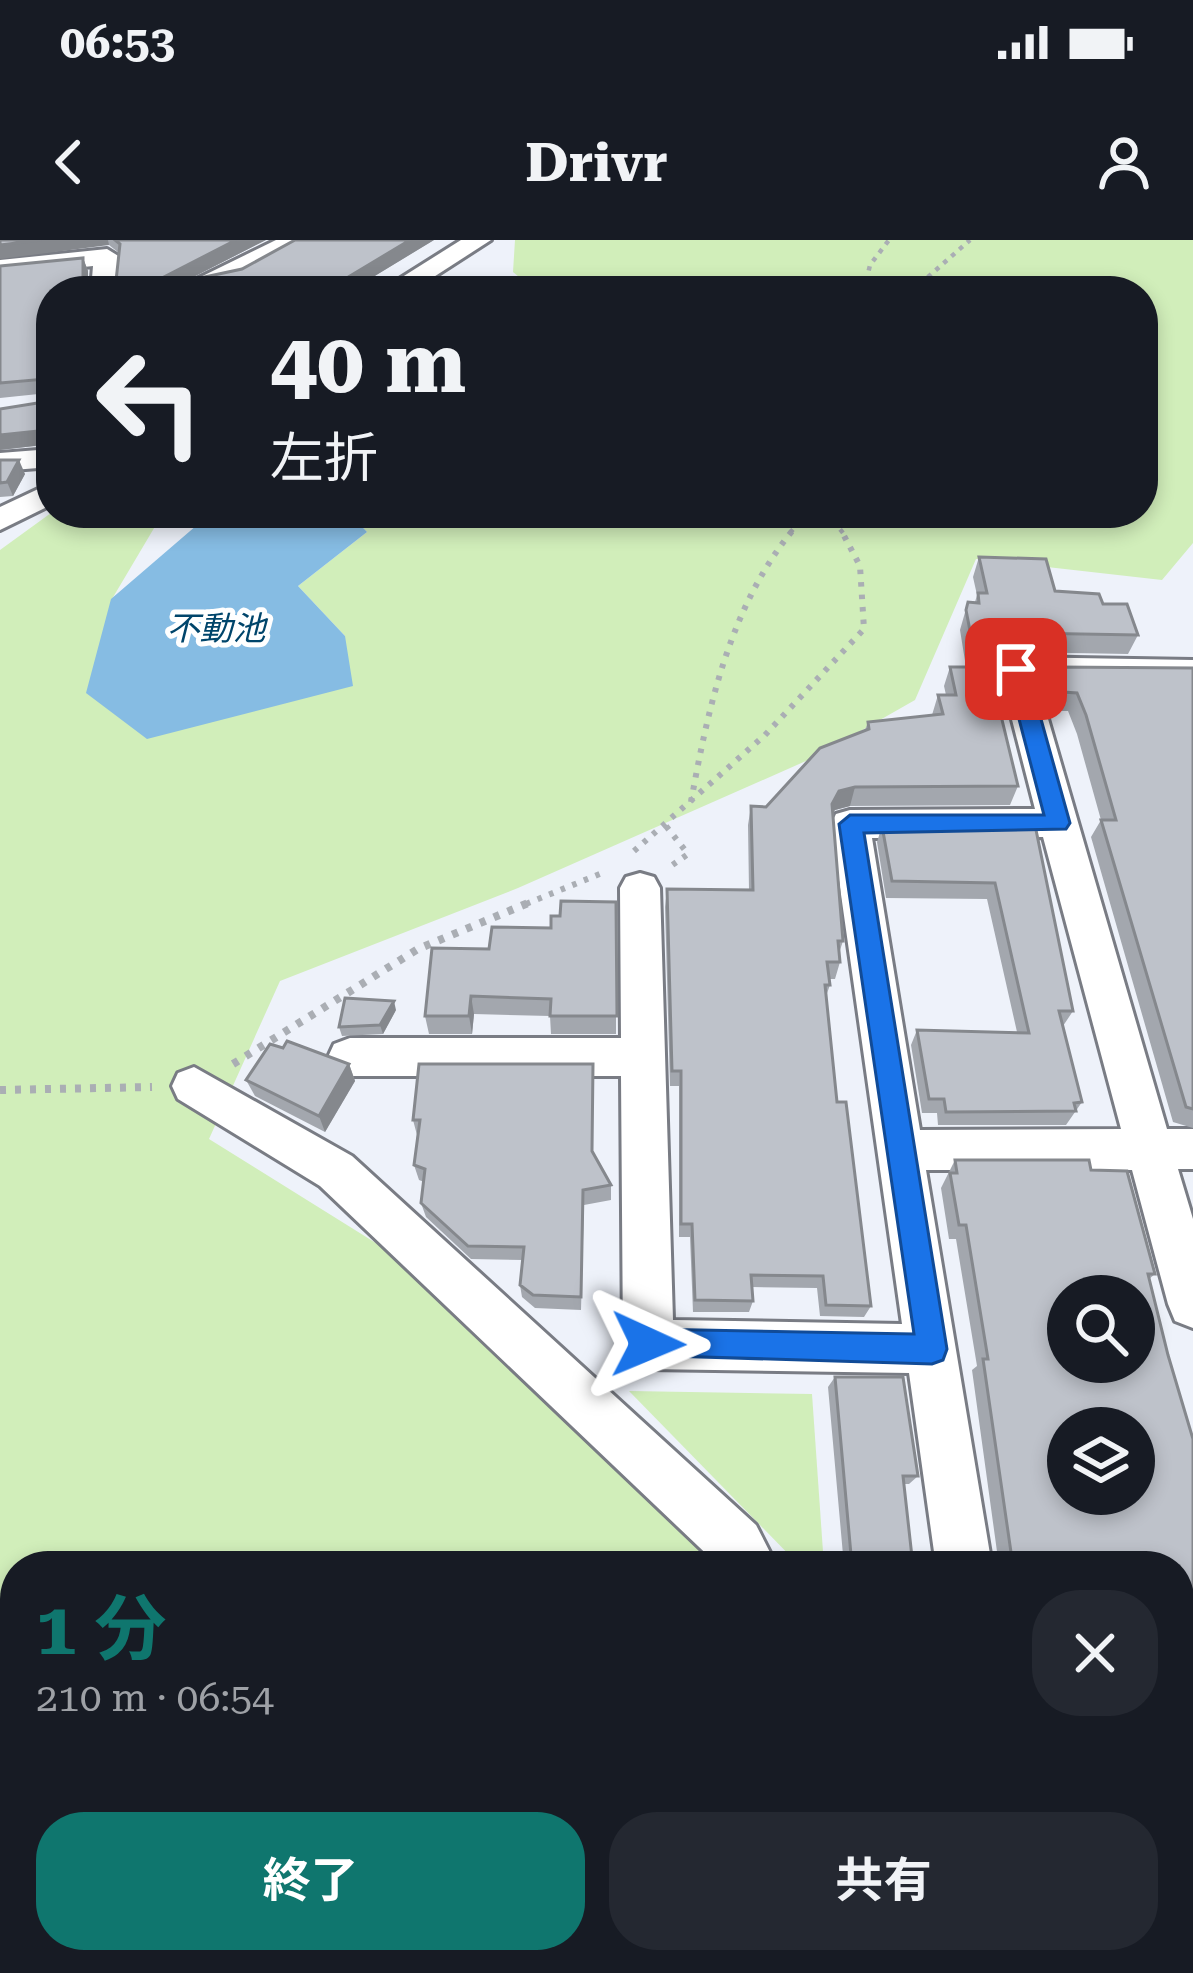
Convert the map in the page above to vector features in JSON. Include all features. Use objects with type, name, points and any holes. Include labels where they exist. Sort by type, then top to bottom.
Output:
[{"type":"street","points":[[228,276],[295,240]]},
{"type":"street","points":[[419,276],[479,240]]},
{"type":"street","points":[[0,268],[106,257],[105,276]]},
{"type":"street","points":[[0,462],[36,459]]},
{"type":"street","points":[[0,520],[36,500]]},
{"type":"street","points":[[1193,672],[1016,669],[1058,823],[1171,1149],[1193,1304]]},
{"type":"street","points":[[962,1551],[850,824],[1058,823]]},
{"type":"street","points":[[626,871],[642,1057],[648,1344],[932,1349]]},
{"type":"street","points":[[350,1058],[642,1057]]},
{"type":"street","points":[[194,1086],[336,1172],[645,1456],[741,1551]]},
{"type":"street","points":[[900,1150],[1171,1149]]},
{"type":"path","points":[[867,276],[889,240]]},
{"type":"path","points":[[929,276],[970,240]]},
{"type":"path","points":[[691,804],[702,735],[756,583],[796,528]]},
{"type":"path","points":[[0,1090],[194,1086],[418,949],[626,871],[765,736],[864,629],[867,578],[840,528]]},
{"type":"green space","points":[[515,240],[1193,240],[1193,543],[1162,580],[976,559],[915,700],[815,757],[518,888],[280,981],[209,1139],[602,1384],[726,1551],[0,1551],[0,550],[36,524],[36,528],[154,528],[112,599],[90,681],[345,636],[298,586],[367,532],[363,528],[1158,528],[1158,276],[518,276],[513,272]]},
{"type":"green space","points":[[629,1391],[812,1394],[823,1551],[785,1551]]},
{"type":"water","name":"不動池","points":[[194,528],[363,528],[367,532],[298,586],[345,636],[353,686],[147,739],[86,693],[111,599]]},
{"type":"building","points":[[0,240],[41,240],[0,245]]},
{"type":"building","points":[[115,240],[236,240],[166,276],[117,276],[120,244]]},
{"type":"building","points":[[295,240],[410,240],[350,276],[209,276],[242,269]]},
{"type":"building","points":[[83,258],[83,276],[36,276],[36,380],[0,383],[0,266]]},
{"type":"building","points":[[36,403],[36,431],[0,435],[0,409]]},
{"type":"building","points":[[0,460],[19,460],[7,482],[0,483]]},
{"type":"building","points":[[979,557],[1046,559],[1055,591],[1099,594],[1103,604],[1127,604],[1138,635],[1024,633],[1002,648],[1006,666],[990,670],[1018,786],[839,791],[832,804],[843,941],[838,941],[840,962],[827,962],[830,985],[825,985],[837,1102],[846,1102],[871,1306],[826,1305],[823,1276],[751,1275],[753,1301],[695,1300],[692,1224],[681,1224],[681,1071],[672,1071],[667,889],[753,890],[751,806],[766,807],[820,748],[869,729],[868,722],[943,714],[938,695],[956,695],[950,667],[977,667],[966,610],[968,602],[979,603],[978,593],[987,593]]},
{"type":"building","points":[[1055,667],[1193,668],[1193,1109],[1186,1107],[1101,820],[1116,820],[1086,715],[1077,693],[1063,692]]},
{"type":"building","points":[[1035,825],[1073,1011],[1059,1011],[1082,1102],[1074,1103],[1076,1111],[946,1112],[944,1099],[929,1099],[917,1030],[1029,1033],[995,883],[892,881],[882,826]]},
{"type":"building","points":[[561,901],[616,902],[617,1016],[550,1016],[551,999],[471,996],[469,1016],[425,1016],[432,948],[489,949],[492,927],[551,928],[551,916],[560,916]]},
{"type":"building","points":[[345,998],[394,1001],[380,1025],[339,1027]]},
{"type":"building","points":[[287,1041],[349,1064],[319,1116],[246,1080],[270,1044],[283,1048]]},
{"type":"building","points":[[419,1064],[593,1064],[592,1151],[611,1185],[583,1190],[581,1297],[533,1295],[520,1285],[524,1247],[468,1246],[421,1203],[425,1169],[414,1165],[420,1120],[413,1120]]},
{"type":"building","points":[[955,1160],[1089,1160],[1091,1170],[1127,1171],[1155,1274],[1047,1275],[1047,1383],[1155,1383],[1155,1302],[1193,1439],[1193,1551],[1011,1551],[983,1359],[988,1359],[966,1225],[959,1225],[950,1173],[957,1173]]},
{"type":"building","points":[[835,1377],[903,1377],[918,1476],[903,1476],[911,1551],[851,1551]]},
{"type":"route","points":[[648,1344],[932,1349],[850,824],[1058,823],[1016,669]]}]
